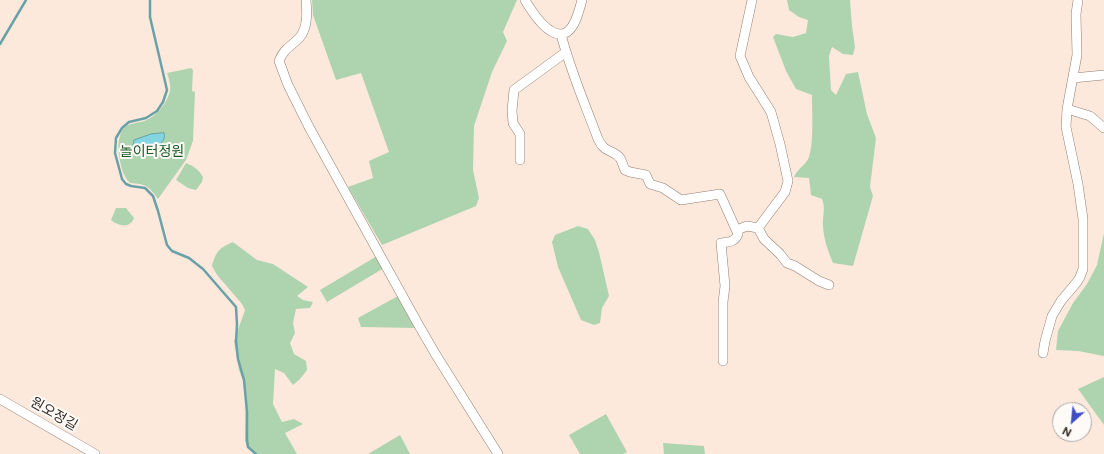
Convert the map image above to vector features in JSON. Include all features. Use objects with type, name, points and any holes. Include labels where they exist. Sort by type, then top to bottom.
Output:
[{"type":"street","points":[[306,0],[306,22],[303,31],[300,37],[283,52],[279,61],[288,85],[309,127],[432,347],[498,454]]},
{"type":"street","points":[[525,0],[548,30],[561,34],[567,32],[571,28],[582,0]]},
{"type":"street","points":[[752,0],[740,56],[749,77],[771,112],[788,181],[785,192],[758,228]]},
{"type":"street","points":[[1043,353],[1052,316],[1061,301],[1077,282],[1083,269],[1083,219],[1066,127],[1067,109],[1077,55],[1076,14],[1078,0]]},
{"type":"street","points":[[561,34],[566,52],[598,139],[606,150],[620,158],[625,170],[646,175],[650,184],[663,188],[681,200],[720,194],[738,234],[733,241],[721,243],[725,286],[723,302],[723,361]]},
{"type":"street","points":[[520,160],[520,134],[513,123],[512,111],[514,90],[566,52]]},
{"type":"street","points":[[1073,78],[1104,75]]},
{"type":"street","points":[[1067,109],[1090,116],[1104,128]]},
{"type":"street","points":[[737,230],[747,226],[758,228]]},
{"type":"street","points":[[758,228],[764,239],[787,263],[795,266],[819,281],[829,284]]},
{"type":"street","name":"원오정길","points":[[0,399],[94,454]]},
{"type":"green space","points":[[312,0],[517,0],[503,32],[507,41],[492,72],[474,126],[473,170],[479,198],[476,206],[382,245],[348,187],[373,178],[369,161],[389,152],[361,73],[336,80],[313,15]]},
{"type":"green space","points":[[787,0],[850,0],[855,47],[853,55],[843,54],[832,47],[829,56],[831,90],[836,95],[846,74],[858,72],[867,114],[876,138],[870,187],[873,196],[853,266],[833,263],[824,236],[824,206],[822,199],[811,195],[809,178],[794,177],[808,160],[811,151],[812,95],[796,89],[786,71],[773,37],[776,34],[793,37],[806,33],[808,20],[799,17],[789,10]]},
{"type":"green space","name":"놀이터정원","points":[[191,68],[193,70],[192,91],[195,92],[193,141],[186,160],[158,199],[147,186],[130,183],[125,177],[119,155],[120,137],[126,126],[148,119],[157,113],[164,105],[169,96],[170,89],[170,82],[167,73]]},
{"type":"green space","points":[[186,163],[196,168],[203,177],[202,182],[196,190],[188,188],[176,180]]},
{"type":"green space","points":[[116,208],[126,208],[134,218],[130,224],[120,225],[111,220]]},
{"type":"green space","points":[[578,226],[588,229],[595,240],[609,296],[602,308],[600,323],[594,325],[581,320],[558,267],[552,242],[555,235]]},
{"type":"green space","points":[[1104,233],[1104,356],[1078,351],[1056,350],[1058,331],[1073,303],[1087,284],[1097,265]]},
{"type":"green space","points":[[233,242],[257,260],[273,264],[308,287],[297,296],[303,300],[313,302],[310,308],[296,309],[293,323],[295,333],[290,343],[294,354],[306,361],[307,370],[293,385],[284,373],[275,369],[273,404],[282,422],[294,419],[303,424],[285,433],[297,454],[254,454],[247,447],[245,441],[246,389],[239,370],[234,341],[245,310],[242,304],[217,275],[212,266],[219,251],[224,246]]},
{"type":"green space","points":[[377,256],[384,268],[327,302],[320,290]]},
{"type":"green space","points":[[398,296],[417,328],[361,327],[358,318]]},
{"type":"green space","points":[[1104,377],[1104,425],[1092,408],[1092,402],[1087,402],[1078,389]]},
{"type":"green space","points":[[606,414],[627,452],[623,454],[580,454],[569,435]]},
{"type":"green space","points":[[400,435],[410,454],[368,454]]},
{"type":"green space","points":[[663,443],[704,446],[705,454],[664,454]]},
{"type":"water","points":[[164,133],[164,139],[158,146],[149,146],[136,152],[134,149],[134,140],[151,134]]},
{"type":"waterway","points":[[0,44],[26,0]]},
{"type":"waterway","points":[[150,0],[150,17],[167,90],[163,102],[157,111],[146,118],[129,122],[122,128],[116,138],[115,153],[122,179],[126,184],[145,188],[153,196],[167,245],[172,251],[189,258],[203,269],[236,307],[236,341],[238,359],[244,380],[247,412],[247,440],[248,447],[256,454]]}]
